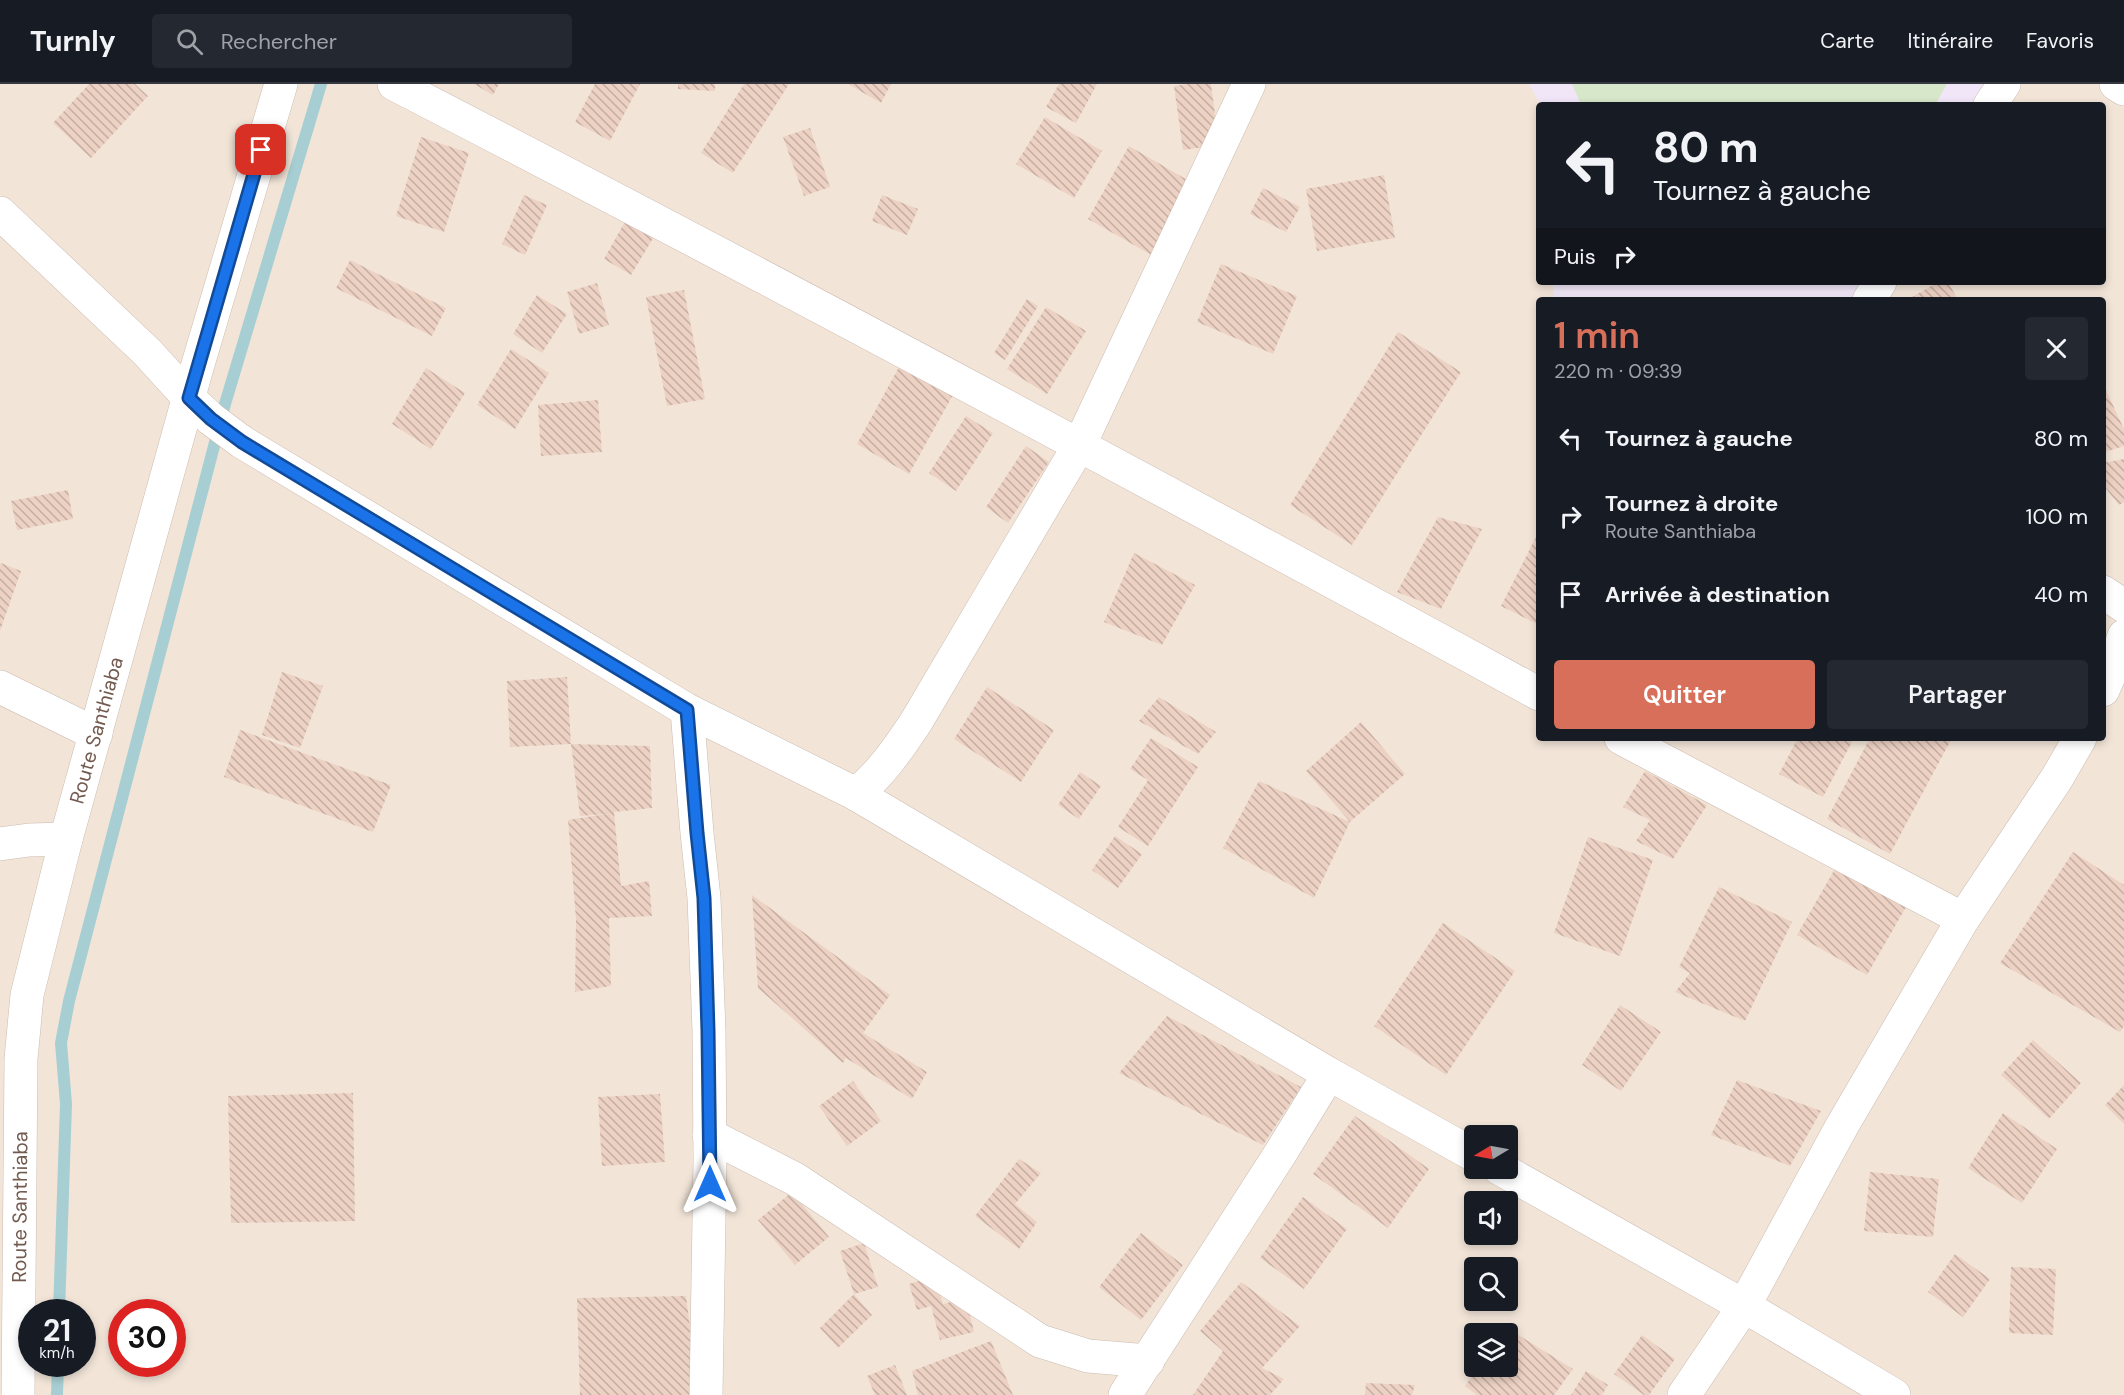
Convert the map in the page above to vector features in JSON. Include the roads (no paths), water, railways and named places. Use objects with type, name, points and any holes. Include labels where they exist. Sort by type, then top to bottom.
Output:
[{"type":"street","name":"Route Santhiaba","points":[[18,1395],[21,1059],[27,995],[66,839],[189,398],[281,84]]},
{"type":"street","points":[[394,84],[687,235],[1080,444],[1536,692]]},
{"type":"street","points":[[855,794],[874,779],[889,762],[916,722],[1080,444],[1249,84]]},
{"type":"street","points":[[1992,102],[2004,84]]},
{"type":"street","points":[[2116,84],[2124,89]]},
{"type":"street","points":[[0,213],[147,352],[211,419],[242,442],[687,710],[855,794],[1329,1074],[1464,1149]]},
{"type":"street","points":[[2106,594],[2124,606]]},
{"type":"street","points":[[2106,683],[2124,636]]},
{"type":"street","points":[[0,687],[96,734]]},
{"type":"street","points":[[687,710],[704,898],[709,1135],[706,1395]]},
{"type":"street","points":[[1627,741],[1963,919]]},
{"type":"street","points":[[1684,1395],[1744,1306],[1842,1126],[1963,919],[2057,778],[2078,741]]},
{"type":"street","points":[[0,844],[66,839]]},
{"type":"street","points":[[1125,1395],[1329,1074]]},
{"type":"street","points":[[709,1135],[795,1179],[1040,1341],[1088,1356],[1148,1361]]},
{"type":"street","points":[[1518,1179],[1744,1306],[1894,1395]]},
{"type":"waterway","points":[[59,1299],[66,1104],[61,1043],[69,1001],[225,404],[321,84]]},
{"type":"waterway","points":[[57,1395],[58,1377]]}]
